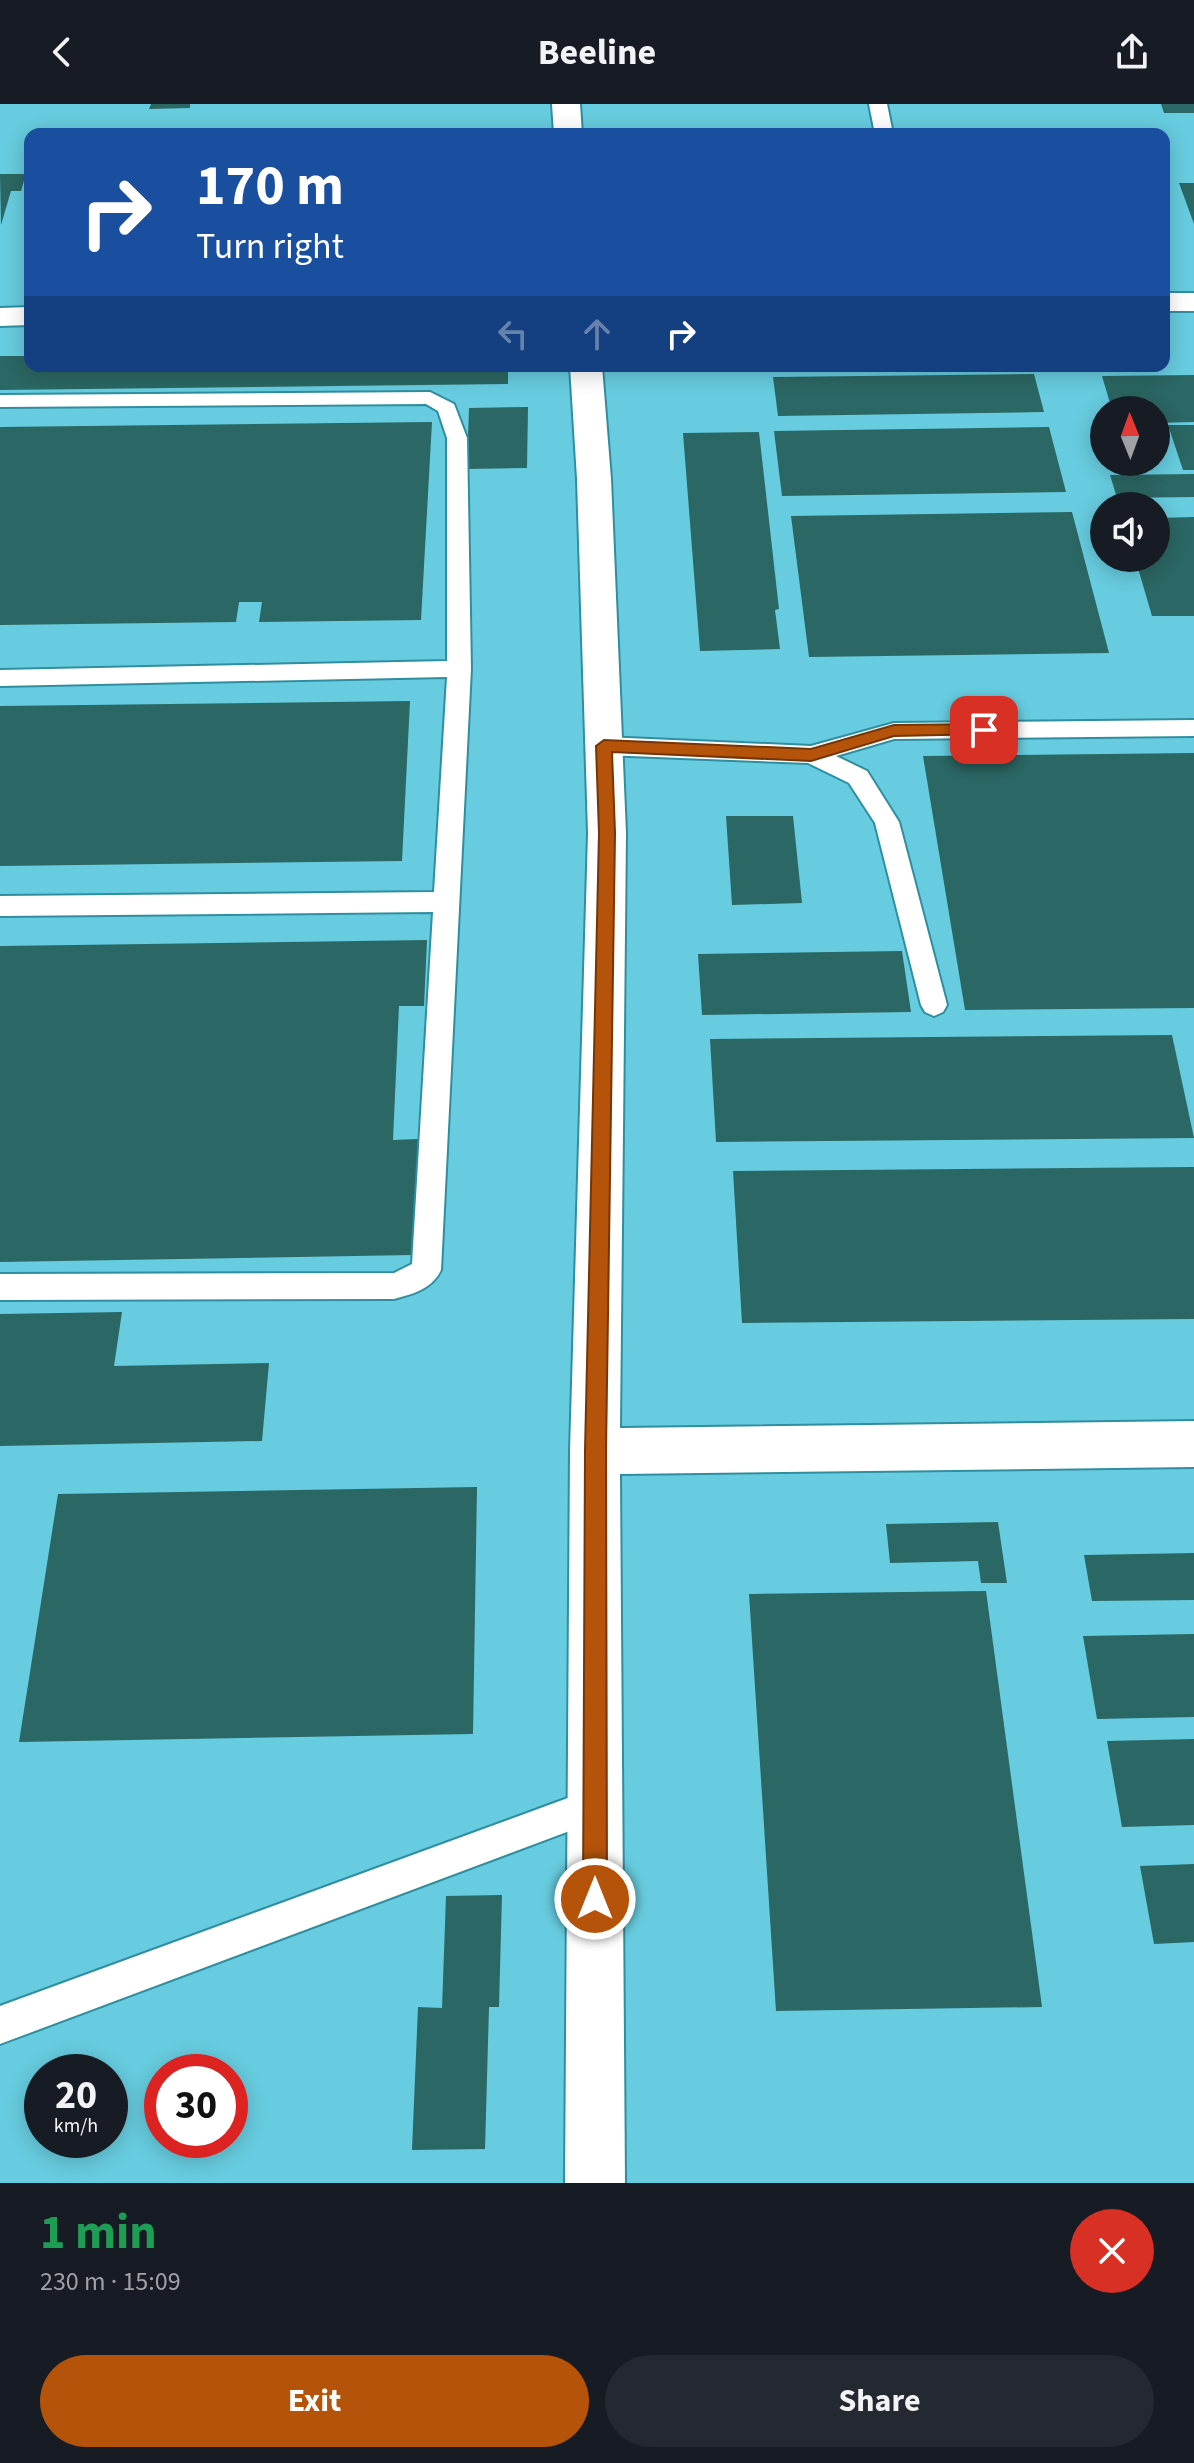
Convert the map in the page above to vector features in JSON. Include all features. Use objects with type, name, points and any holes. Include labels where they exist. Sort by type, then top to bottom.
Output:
[{"type":"street","points":[[566,104],[568,128]]},
{"type":"street","points":[[1170,302],[1194,302]]},
{"type":"street","points":[[0,317],[24,316]]},
{"type":"street","points":[[586,372],[594,479],[607,833],[595,1451],[595,2183]]},
{"type":"street","points":[[595,1451],[1194,1444]]},
{"type":"lane","points":[[878,104],[883,128]]},
{"type":"lane","points":[[0,401],[430,398],[447,408],[454,420],[457,438],[459,669],[426,1270],[409,1282],[394,1286],[0,1287]]},
{"type":"lane","points":[[0,678],[459,669]]},
{"type":"lane","points":[[604,746],[811,755],[894,731],[1194,728]]},
{"type":"lane","points":[[811,755],[858,777],[887,822],[934,1005]]},
{"type":"lane","points":[[0,906],[447,902]]},
{"type":"lane","points":[[0,2025],[595,1805]]},
{"type":"shaded area","points":[[0,104],[1194,104],[1194,2183],[0,2183]]},
{"type":"building","points":[[151,104],[190,104],[190,108],[149,109]]},
{"type":"building","points":[[1161,104],[1194,104],[1194,113],[1164,113]]},
{"type":"building","points":[[0,174],[24,174],[21,191],[11,191],[1,225]]},
{"type":"building","points":[[1179,183],[1194,183],[1194,224]]},
{"type":"building","points":[[0,356],[24,356],[24,372],[508,372],[508,384],[0,390]]},
{"type":"building","points":[[1034,374],[1044,412],[778,416],[773,377]]},
{"type":"building","points":[[1194,375],[1194,422],[1170,423],[1170,396],[1108,396],[1102,376]]},
{"type":"building","points":[[528,407],[527,468],[467,469],[469,408]]},
{"type":"building","points":[[432,422],[421,620],[259,622],[262,602],[239,602],[236,622],[0,625],[0,427]]},
{"type":"building","points":[[1170,425],[1194,425],[1194,470],[1183,470]]},
{"type":"building","points":[[1049,427],[1066,492],[782,496],[774,431]]},
{"type":"building","points":[[759,432],[779,609],[775,610],[780,649],[700,651],[683,433]]},
{"type":"building","points":[[1194,474],[1194,497],[1170,497],[1170,492],[1115,492],[1110,476],[1170,476]]},
{"type":"building","points":[[1072,512],[1109,653],[809,657],[791,516]]},
{"type":"building","points":[[1194,517],[1194,616],[1152,616],[1139,572],[1170,572],[1170,518]]},
{"type":"building","points":[[410,701],[402,861],[0,866],[0,706]]},
{"type":"building","points":[[1194,753],[1194,1008],[965,1010],[923,756]]},
{"type":"building","points":[[726,816],[793,816],[802,903],[732,905]]},
{"type":"building","points":[[427,940],[424,1006],[399,1006],[393,1140],[418,1139],[413,1255],[0,1262],[0,946]]},
{"type":"building","points":[[902,951],[911,1012],[702,1015],[698,954]]},
{"type":"building","points":[[1172,1035],[1194,1138],[716,1142],[710,1039]]},
{"type":"building","points":[[1194,1167],[1194,1319],[742,1323],[733,1171]]},
{"type":"building","points":[[122,1312],[114,1366],[269,1363],[262,1441],[0,1446],[0,1314]]},
{"type":"building","points":[[477,1487],[473,1734],[19,1742],[58,1494]]},
{"type":"building","points":[[998,1522],[1007,1583],[981,1583],[978,1561],[890,1563],[886,1524]]},
{"type":"building","points":[[1194,1553],[1194,1600],[1092,1601],[1084,1555]]},
{"type":"building","points":[[986,1591],[1042,2007],[776,2011],[749,1594]]},
{"type":"building","points":[[1194,1634],[1194,1717],[1097,1719],[1083,1636]]},
{"type":"building","points":[[1194,1739],[1194,1825],[1122,1827],[1107,1741]]},
{"type":"building","points":[[1194,1864],[1194,1942],[1154,1944],[1140,1866]]},
{"type":"building","points":[[502,1895],[499,2007],[489,2007],[485,2149],[412,2150],[418,2007],[442,2008],[446,1896]]},
{"type":"route","points":[[595,1899],[595,1451],[607,833],[604,746],[811,755],[894,731],[984,730]]}]
